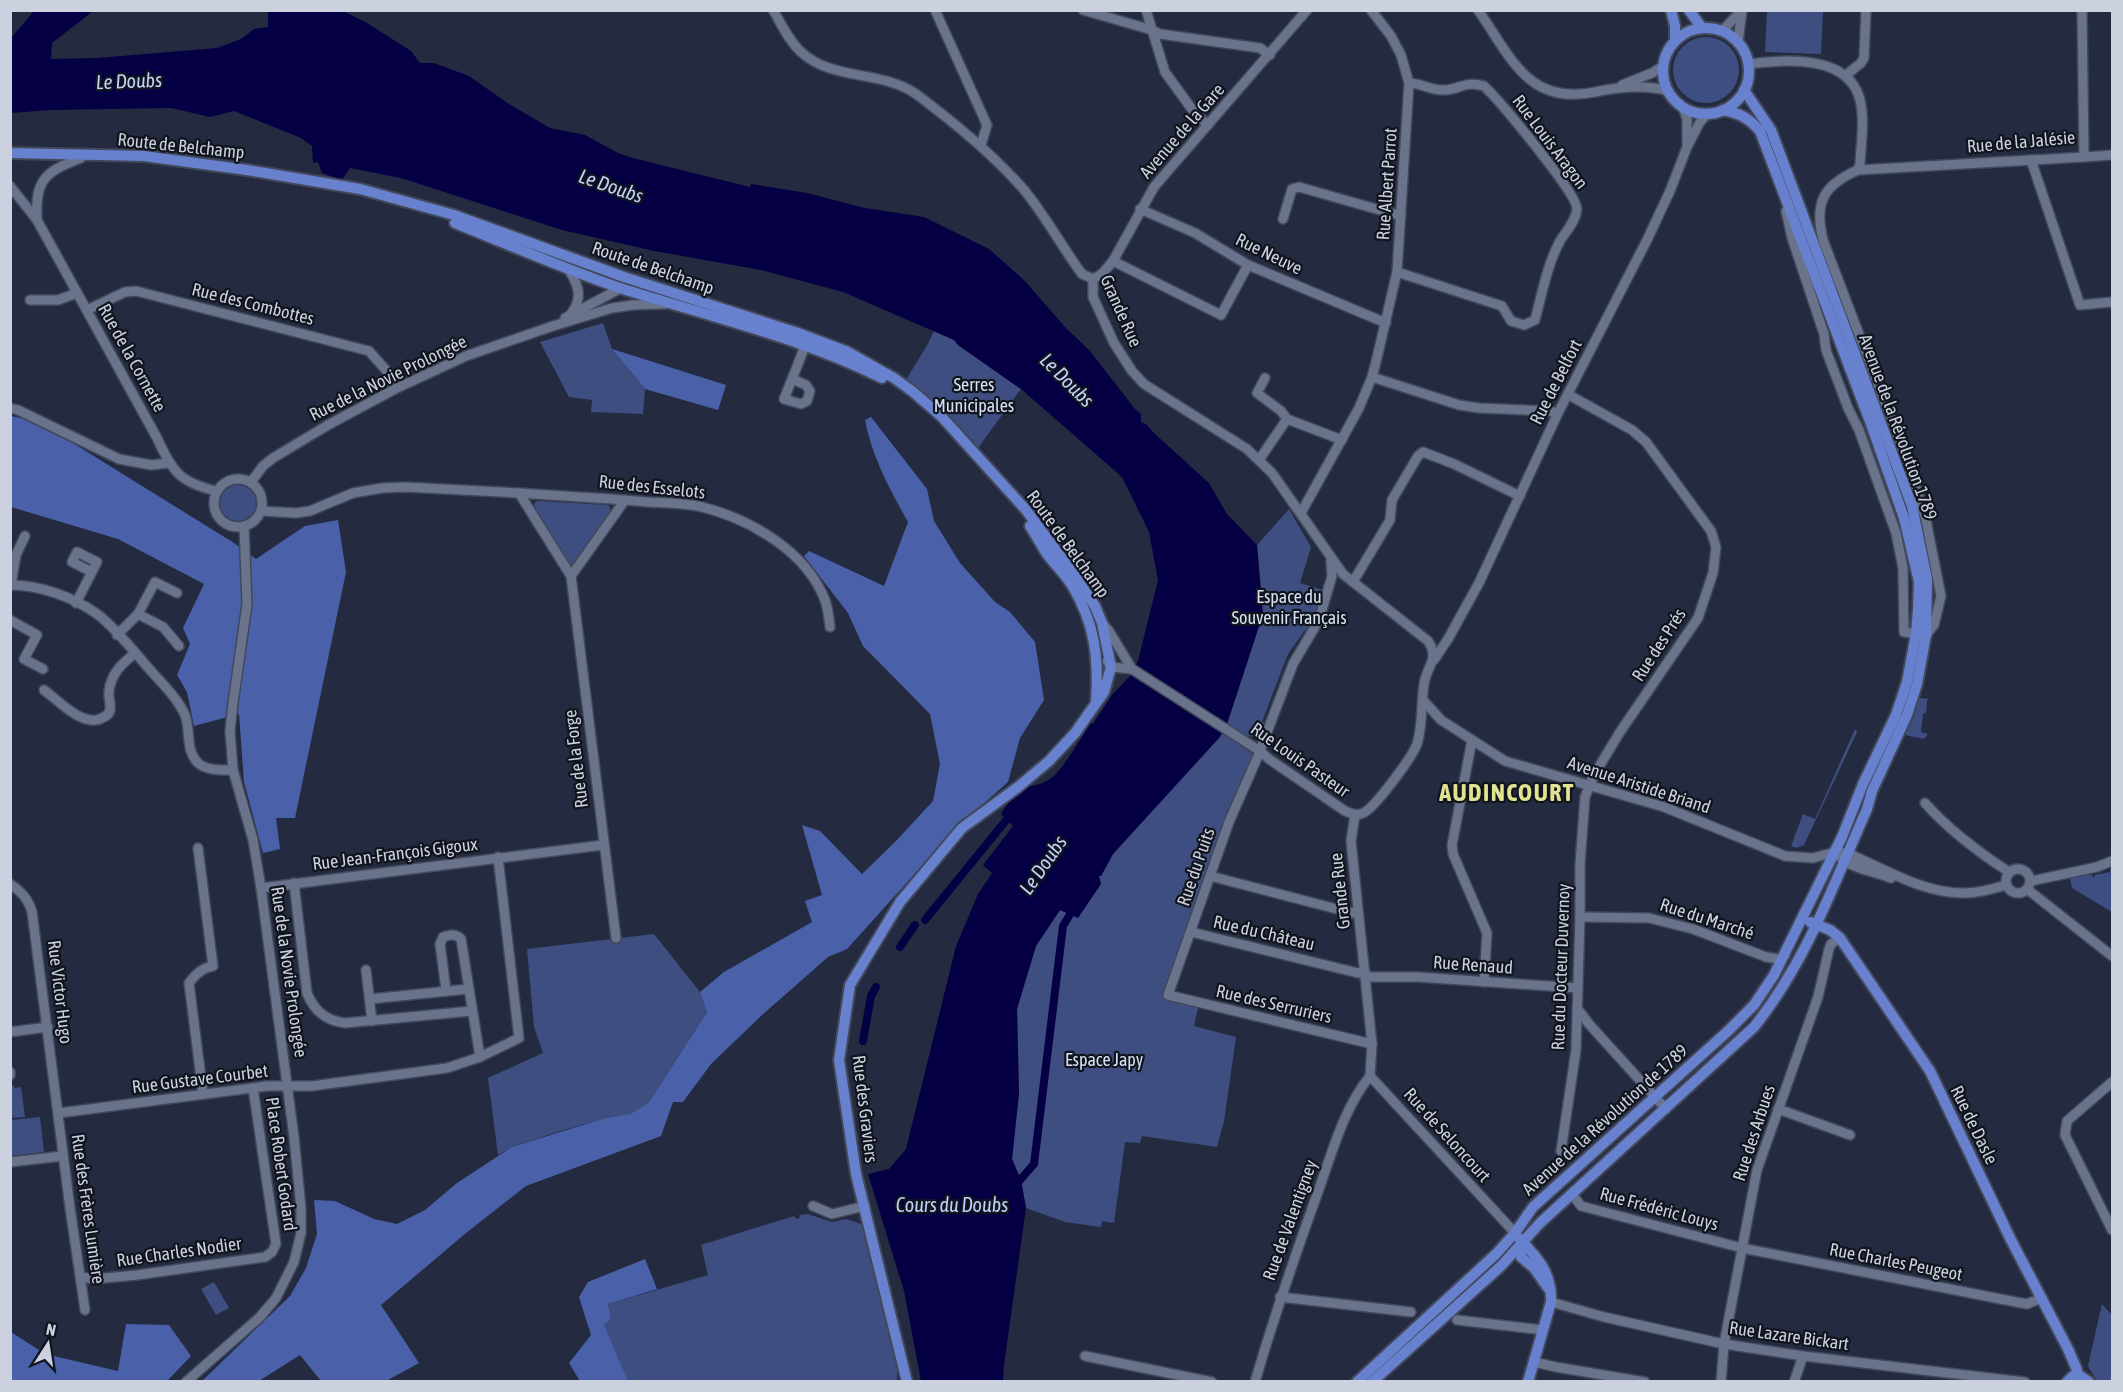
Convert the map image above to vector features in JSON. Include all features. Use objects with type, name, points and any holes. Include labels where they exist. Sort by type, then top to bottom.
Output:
[{"type":"main road","points":[[1671,10],[1675,26],[1675,40]]},
{"type":"main road","points":[[1689,10],[1702,28]]},
{"type":"main road","points":[[1702,28],[1722,31],[1738,42],[1749,64],[1748,81],[1739,98],[1723,110],[1708,114],[1683,107],[1668,91],[1663,74],[1669,48],[1675,40],[1683,34],[1702,28]]},
{"type":"main road","name":"Avenue de la Révolution 1789","points":[[1744,90],[1771,130],[1912,506],[1927,579],[1917,684],[1907,715],[1872,791],[1867,809],[1846,857]]},
{"type":"main road","name":"Avenue de la Révolution 1789","points":[[1723,110],[1737,113],[1750,120],[1760,131],[1904,518],[1918,582],[1921,635],[1907,681],[1896,715],[1863,784],[1835,852]]},
{"type":"main road","name":"Route de Belchamp","points":[[10,153],[144,156],[360,189],[454,216],[674,304],[848,352],[887,373],[941,416],[1026,510],[1095,606],[1102,623],[1111,667]]},
{"type":"main road","name":"Route de Belchamp","points":[[10,158],[139,160],[359,194],[440,217],[569,270],[622,282],[807,341],[884,379],[908,394],[930,413],[953,435],[1022,513],[1047,553],[1071,584]]},
{"type":"main road","points":[[1071,584],[1081,601],[1095,642],[1098,674],[1096,702]]},
{"type":"main road","name":"Rue des Graviers","points":[[905,1382],[902,1359],[856,1174],[839,1060],[850,985],[900,902],[962,828],[1049,761],[1074,733],[1104,692],[1111,667]]},
{"type":"main road","name":"Avenue de la Révolution de 1789","points":[[1357,1382],[1496,1254],[1515,1233],[1529,1211],[1754,1005],[1785,955],[1835,852]]},
{"type":"main road","name":"Avenue de la Révolution de 1789","points":[[1372,1382],[1508,1259],[1540,1223],[1754,1027],[1777,999],[1794,972],[1846,857]]},
{"type":"main road","name":"Rue de Dasle","points":[[1802,919],[1830,930],[1839,938],[1930,1071],[2011,1240],[2073,1361],[2077,1370],[2072,1378]]},
{"type":"main road","name":"Rue de Seloncourt","points":[[1515,1233],[1546,1270],[1551,1290],[1551,1302],[1528,1382]]},
{"type":"main road","points":[[1523,1260],[1521,1257],[1524,1242]]},
{"type":"main road","points":[[1508,1259],[1523,1260],[1534,1268],[1548,1288],[1551,1302]]},
{"type":"main road","points":[[2072,1378],[2082,1376],[2089,1382]]},
{"type":"street","name":"Grande Rue","points":[[773,10],[791,41],[809,59],[826,67],[890,82],[913,92],[981,145],[1025,191],[1082,274],[1093,279],[1093,297],[1114,343],[1132,371],[1144,384],[1247,449],[1272,473],[1343,574],[1428,641]]},
{"type":"street","points":[[935,10],[987,125],[981,145]]},
{"type":"street","points":[[1083,10],[1160,33],[1260,48],[1270,55]]},
{"type":"street","points":[[1146,10],[1165,72],[1194,112],[1208,125]]},
{"type":"street","name":"Avenue de la Gare","points":[[1093,279],[1102,274],[1113,261],[1140,209],[1154,188],[1307,10]]},
{"type":"street","name":"Rue Albert Parrot","points":[[1301,513],[1342,440],[1373,372],[1397,272],[1409,83],[1401,54],[1391,36],[1371,10]]},
{"type":"street","points":[[1478,10],[1524,74],[1548,92],[1570,95],[1612,88],[1643,87],[1655,87],[1668,91]]},
{"type":"street","points":[[1846,75],[1862,63],[1866,10]]},
{"type":"street","name":"Rue de la Jalésie","points":[[1921,635],[1934,625],[1941,600],[1936,561],[1919,494],[1823,240],[1819,225],[1819,211],[1833,183],[1858,170],[2084,157],[2082,10]]},
{"type":"street","points":[[1722,31],[1742,11]]},
{"type":"street","points":[[1738,42],[1742,11]]},
{"type":"street","points":[[1749,64],[1814,63],[1836,69],[1846,75],[1855,87],[1861,105],[1858,170]]},
{"type":"street","points":[[1612,88],[1652,73],[1663,66]]},
{"type":"street","name":"Rue Louis Aragon","points":[[1397,272],[1502,306],[1511,321],[1524,325],[1535,320],[1554,253],[1577,210],[1572,194],[1520,126],[1484,86],[1475,83],[1462,84],[1439,90],[1409,83]]},
{"type":"street","name":"Rue de Belfort","points":[[1683,107],[1687,119],[1687,147]]},
{"type":"street","name":"Rue de Belfort","points":[[1432,662],[1479,583],[1558,413],[1647,240],[1687,147],[1700,122],[1708,114]]},
{"type":"street","points":[[2084,157],[2112,155]]},
{"type":"street","points":[[37,220],[36,202],[41,183],[50,173],[81,158]]},
{"type":"street","points":[[2031,160],[2080,305],[2112,302]]},
{"type":"street","points":[[1780,181],[1792,238],[1815,303],[1826,350],[1859,430],[1896,533],[1903,568],[1904,632],[1921,635]]},
{"type":"street","name":"Rue de la Cornette","points":[[10,186],[37,220],[169,463],[188,482],[216,491]]},
{"type":"street","points":[[1283,219],[1292,189],[1299,187],[1401,216]]},
{"type":"street","name":"Rue Neuve","points":[[1140,209],[1195,233],[1248,265],[1386,323]]},
{"type":"street","points":[[1113,261],[1221,315],[1248,265]]},
{"type":"street","points":[[569,270],[579,289],[577,306],[569,316]]},
{"type":"street","points":[[612,308],[622,282]]},
{"type":"street","name":"Rue de la Novie Prolongée","points":[[553,326],[622,282]]},
{"type":"street","name":"Rue des Combottes","points":[[87,310],[125,292],[136,291],[369,351],[386,370],[395,389]]},
{"type":"street","points":[[30,300],[58,300],[77,293]]},
{"type":"street","name":"Rue de la Novie Prolongée","points":[[251,482],[263,466],[273,458],[328,425],[395,389],[466,356],[612,308],[674,304]]},
{"type":"street","points":[[792,379],[807,341]]},
{"type":"street","points":[[1373,372],[1384,381],[1459,405],[1558,413]]},
{"type":"street","points":[[1265,378],[1257,393],[1281,411],[1287,419],[1342,440]]},
{"type":"street","name":"Rue des Prés","points":[[1569,395],[1632,430],[1646,442],[1711,531],[1716,547],[1710,584],[1698,618],[1620,732],[1589,784]]},
{"type":"street","points":[[10,408],[119,459],[151,465],[169,463]]},
{"type":"street","points":[[1259,460],[1287,419]]},
{"type":"street","points":[[1353,582],[1390,520],[1392,500],[1420,454],[1428,453],[1520,496]]},
{"type":"street","points":[[235,478],[251,482],[261,494],[261,511],[254,521],[235,527],[221,520],[214,507],[216,491],[235,478]]},
{"type":"street","points":[[261,511],[296,513],[310,511],[353,493],[382,488],[406,487],[519,493]]},
{"type":"street","name":"Rue des Esselots","points":[[519,493],[699,506],[731,515],[781,544],[817,584],[826,602],[830,627]]},
{"type":"street","name":"Rue de la Forge","points":[[519,493],[571,576],[616,938]]},
{"type":"street","points":[[571,576],[625,500]]},
{"type":"street","name":"Rue de la Novie Prolongée","points":[[186,1382],[260,1317],[276,1298],[294,1262],[301,1233],[302,1208],[261,888],[253,840],[233,770],[230,731],[247,604],[244,526]]},
{"type":"street","points":[[25,536],[16,555],[11,585],[24,585],[46,590],[98,615],[167,689],[185,715],[190,748],[194,758],[201,765],[212,769],[233,770]]},
{"type":"street","points":[[1331,560],[1332,576],[1343,574]]},
{"type":"street","points":[[76,603],[92,572]]},
{"type":"street","name":"Rue du Puits","points":[[1168,995],[1229,822],[1260,751],[1293,664],[1316,628],[1332,576]]},
{"type":"street","points":[[117,634],[138,614],[155,582],[177,593]]},
{"type":"street","name":"Route de Belchamp","points":[[1071,584],[1091,610],[1111,667]]},
{"type":"street","points":[[138,614],[163,627],[179,646]]},
{"type":"street","points":[[10,620],[37,635],[24,659],[43,669]]},
{"type":"street","points":[[1102,623],[1132,669]]},
{"type":"street","points":[[1355,815],[1366,813],[1415,750],[1420,730],[1426,674],[1432,662],[1433,648],[1428,641],[1450,635]]},
{"type":"street","points":[[44,690],[74,713],[86,719],[103,718],[108,714],[110,708],[109,692],[112,680],[119,666],[135,653]]},
{"type":"street","points":[[1111,667],[1132,669]]},
{"type":"street","name":"Rue Louis Pasteur","points":[[1132,669],[1355,815]]},
{"type":"street","points":[[1423,700],[1441,720]]},
{"type":"street","points":[[1420,730],[1428,722],[1441,720]]},
{"type":"street","name":"Avenue Aristide Briand","points":[[1441,720],[1505,761],[1664,807],[1785,856],[1813,858],[1835,852],[1922,886],[1964,893],[2006,885]]},
{"type":"street","points":[[1472,740],[1452,845],[1453,854],[1488,933],[1484,982]]},
{"type":"street","name":"Rue du Docteur Duvernoy","points":[[1561,1150],[1576,1050],[1580,864],[1585,798],[1589,784]]},
{"type":"street","points":[[1925,803],[1979,853],[2009,872]]},
{"type":"street","name":"Grande Rue","points":[[1355,815],[1351,841],[1372,1044],[1370,1076]]},
{"type":"street","name":"Rue Jean-François Gigoux","points":[[261,888],[603,845]]},
{"type":"street","points":[[198,848],[213,966],[195,975],[189,983],[202,1094]]},
{"type":"street","name":"Rue Jean-François Gigoux","points":[[498,857],[519,1038]]},
{"type":"street","points":[[2029,885],[2112,861]]},
{"type":"street","points":[[2018,868],[2023,869],[2030,876],[2029,885],[2024,892],[2016,893],[2006,885],[2006,878],[2009,872],[2018,868]]},
{"type":"street","points":[[1210,876],[1352,913],[1358,912]]},
{"type":"street","points":[[294,883],[307,993],[319,1013],[332,1022],[345,1023],[472,1011]]},
{"type":"street","name":"Rue Victor Hugo","points":[[10,884],[24,896],[32,912],[59,1113]]},
{"type":"street","points":[[2029,885],[2112,956]]},
{"type":"street","name":"Rue du Marché","points":[[1580,916],[1649,918],[1693,929],[1767,957],[1779,959],[1785,955]]},
{"type":"street","name":"Rue du Château","points":[[1191,933],[1365,974]]},
{"type":"street","points":[[446,990],[440,944],[443,937],[450,934],[461,939],[480,1057]]},
{"type":"street","name":"Rue des Arbues","points":[[1721,1382],[1724,1344],[1757,1170],[1818,997],[1829,949],[1839,938]]},
{"type":"street","points":[[366,970],[372,1021]]},
{"type":"street","name":"Rue Renaud","points":[[1365,974],[1578,988]]},
{"type":"street","points":[[370,999],[468,988]]},
{"type":"street","name":"Rue des Serruriers","points":[[1168,995],[1372,1044]]},
{"type":"street","points":[[1577,1008],[1666,1109]]},
{"type":"street","points":[[10,1032],[48,1027]]},
{"type":"street","name":"Rue Gustave Courbet","points":[[59,1113],[253,1088],[312,1086],[447,1068],[480,1057],[519,1038]]},
{"type":"street","name":"Rue de Seloncourt","points":[[1370,1076],[1515,1233]]},
{"type":"street","name":"Rue de Valentigney","points":[[1255,1382],[1280,1297],[1344,1119],[1361,1087],[1370,1076]]},
{"type":"street","points":[[2112,1082],[2067,1121],[2064,1135],[2112,1230]]},
{"type":"street","name":"Place Robert Godard","points":[[253,1088],[276,1244]]},
{"type":"street","points":[[1778,1110],[1850,1135]]},
{"type":"street","name":"Rue des Frères Lumière","points":[[59,1113],[85,1310]]},
{"type":"street","points":[[10,1162],[63,1156]]},
{"type":"street","name":"Rue Frédéric Louys","points":[[1572,1194],[1581,1206],[1742,1248]]},
{"type":"street","points":[[813,1206],[832,1214],[865,1206]]},
{"type":"street","name":"Rue Charles Nodier","points":[[81,1277],[94,1279],[137,1275],[265,1257],[272,1252],[276,1244]]},
{"type":"street","name":"Rue Charles Peugeot","points":[[1742,1248],[2027,1304],[2042,1298]]},
{"type":"street","points":[[1280,1297],[1412,1312]]},
{"type":"street","name":"Rue Lazare Bickart","points":[[1551,1302],[1604,1317],[1724,1344],[1984,1380],[2025,1382]]},
{"type":"street","points":[[1457,1320],[1543,1330]]},
{"type":"street","points":[[1085,1356],[1212,1382]]},
{"type":"street","points":[[1794,1382],[1803,1356]]},
{"type":"street","points":[[1533,1362],[1645,1382]]},
{"type":"green space","points":[[1767,11],[1823,11],[1821,54],[1765,52]]},
{"type":"green space","points":[[1706,37],[1718,40],[1729,47],[1736,58],[1739,70],[1736,82],[1729,93],[1718,100],[1706,103],[1694,100],[1683,93],[1676,82],[1673,70],[1676,58],[1683,47],[1694,40]]},
{"type":"green space","points":[[603,323],[612,349],[645,389],[643,414],[591,412],[592,400],[569,397],[540,342]]},
{"type":"green space","name":"Serres Municipales","points":[[934,330],[954,340],[1021,389],[978,448],[943,409],[906,380]]},
{"type":"green space","points":[[238,485],[251,490],[256,503],[251,516],[238,521],[225,516],[220,503],[225,490]]},
{"type":"green space","points":[[538,501],[610,507],[610,512],[573,566],[567,565],[534,506]]},
{"type":"green space","name":"Espace du Souvenir Français","points":[[1289,509],[1311,547],[1300,583],[1325,591],[1312,631],[1305,630],[1288,654],[1262,722],[1269,721],[1265,729],[1256,736],[1245,735],[1227,724],[1263,614],[1257,545]]},
{"type":"green space","points":[[1919,698],[1930,699],[1927,700],[1926,713],[1923,714],[1921,732],[1928,734],[1924,739],[1905,735]]},
{"type":"green space","points":[[1855,729],[1857,732],[1804,845],[1796,848],[1791,846],[1803,814],[1815,819]]},
{"type":"green space","name":"Espace Japy","points":[[1222,733],[1255,755],[1205,878],[1164,998],[1198,1008],[1194,1026],[1236,1037],[1224,1121],[1217,1147],[1142,1136],[1140,1143],[1125,1142],[1114,1223],[1102,1221],[1101,1227],[1065,1222],[1026,1208],[1021,1180],[1012,1159],[1019,1093],[1017,1008],[1036,946],[1060,910],[1078,917],[1099,880],[1098,876],[1101,876],[1113,854]]},
{"type":"green space","points":[[2112,867],[2112,912],[2072,888],[2070,878],[2092,875],[2094,878],[2095,875],[2110,872]]},
{"type":"green space","points":[[654,934],[700,992],[707,1012],[649,1102],[631,1115],[605,1118],[557,1132],[512,1147],[498,1155],[488,1078],[543,1053],[534,1027],[527,949]]},
{"type":"green space","points":[[14,1085],[14,1088],[21,1087],[25,1117],[11,1118],[11,1086]]},
{"type":"green space","points":[[40,1117],[44,1152],[11,1156],[11,1120]]},
{"type":"green space","points":[[808,1214],[832,1222],[846,1219],[864,1225],[895,1354],[893,1355],[897,1364],[897,1381],[628,1381],[603,1325],[611,1319],[608,1304],[708,1275],[701,1245],[794,1216],[796,1219],[800,1218],[799,1215]]},
{"type":"green space","points":[[214,1282],[229,1308],[216,1315],[201,1289]]},
{"type":"green space","points":[[2102,1304],[2112,1315],[2112,1381],[2097,1381],[2088,1366]]},
{"type":"shaded area","points":[[612,349],[726,385],[718,410],[645,389]]},
{"type":"shaded area","points":[[11,416],[39,422],[256,559],[305,526],[338,520],[346,572],[295,818],[276,818],[280,849],[263,853],[244,782],[239,714],[194,726],[187,692],[177,675],[190,644],[183,628],[204,584],[118,539],[11,507]]},
{"type":"shaded area","points":[[871,417],[927,489],[934,521],[960,563],[995,602],[1010,612],[1035,642],[1044,700],[1020,738],[1008,782],[957,827],[847,949],[828,957],[761,1016],[711,1064],[683,1102],[673,1102],[661,1136],[526,1186],[381,1305],[419,1363],[386,1381],[321,1381],[300,1355],[259,1381],[201,1382],[290,1296],[306,1268],[317,1234],[314,1200],[335,1201],[374,1219],[397,1224],[425,1210],[457,1183],[512,1147],[605,1118],[631,1114],[649,1102],[707,1012],[700,992],[724,972],[812,922],[805,901],[822,895],[802,825],[820,831],[862,874],[933,801],[940,764],[930,714],[863,646],[848,613],[804,556],[809,551],[884,586],[908,522],[888,485],[872,447],[865,420]]},
{"type":"shaded area","points":[[645,1259],[657,1289],[608,1304],[611,1319],[604,1325],[628,1381],[580,1381],[569,1363],[591,1335],[579,1297],[588,1282]]},
{"type":"shaded area","points":[[126,1324],[169,1325],[191,1356],[167,1381],[11,1381],[11,1332],[45,1354],[118,1371]]},
{"type":"water","name":"Cours du Doubs","points":[[34,11],[93,11],[52,43],[51,59],[97,58],[217,48],[241,39],[254,29],[268,27],[268,11],[343,11],[367,23],[411,51],[420,63],[434,63],[469,76],[509,104],[550,128],[585,135],[618,153],[750,187],[751,184],[807,193],[865,208],[924,217],[989,249],[1025,281],[1064,326],[1090,351],[1141,414],[1141,422],[1146,424],[1209,483],[1227,514],[1257,545],[1263,614],[1227,724],[1220,737],[1113,854],[1099,876],[1101,884],[1078,918],[1060,910],[1036,946],[1017,1009],[1019,1093],[1012,1159],[1021,1180],[1026,1208],[1003,1381],[921,1381],[904,1291],[868,1174],[889,1169],[906,1149],[956,946],[978,894],[992,873],[983,865],[1013,826],[1001,814],[1022,790],[1045,782],[1056,774],[1112,695],[1130,676],[1138,661],[1158,580],[1149,532],[1122,477],[1021,389],[954,340],[843,292],[761,270],[654,251],[562,230],[401,178],[350,168],[342,180],[322,173],[318,162],[313,163],[312,146],[301,138],[234,111],[210,117],[171,108],[11,113],[11,38]]},
{"type":"waterway","points":[[925,920],[1012,813]]},
{"type":"waterway","points":[[1014,1187],[1034,1164],[1063,926],[1075,906]]},
{"type":"waterway","points":[[900,947],[915,925]]},
{"type":"waterway","points":[[863,1041],[871,996],[876,987]]},
{"type":"district","name":"AUDINCOURT","points":[[1507,793]]},
{"type":"water label","name":"Le Doubs","points":[[129,81]]},
{"type":"water label","name":"Le Doubs","points":[[611,186]]},
{"type":"water label","name":"Le Doubs","points":[[1067,380]]},
{"type":"water label","name":"Le Doubs","points":[[1043,865]]}]
